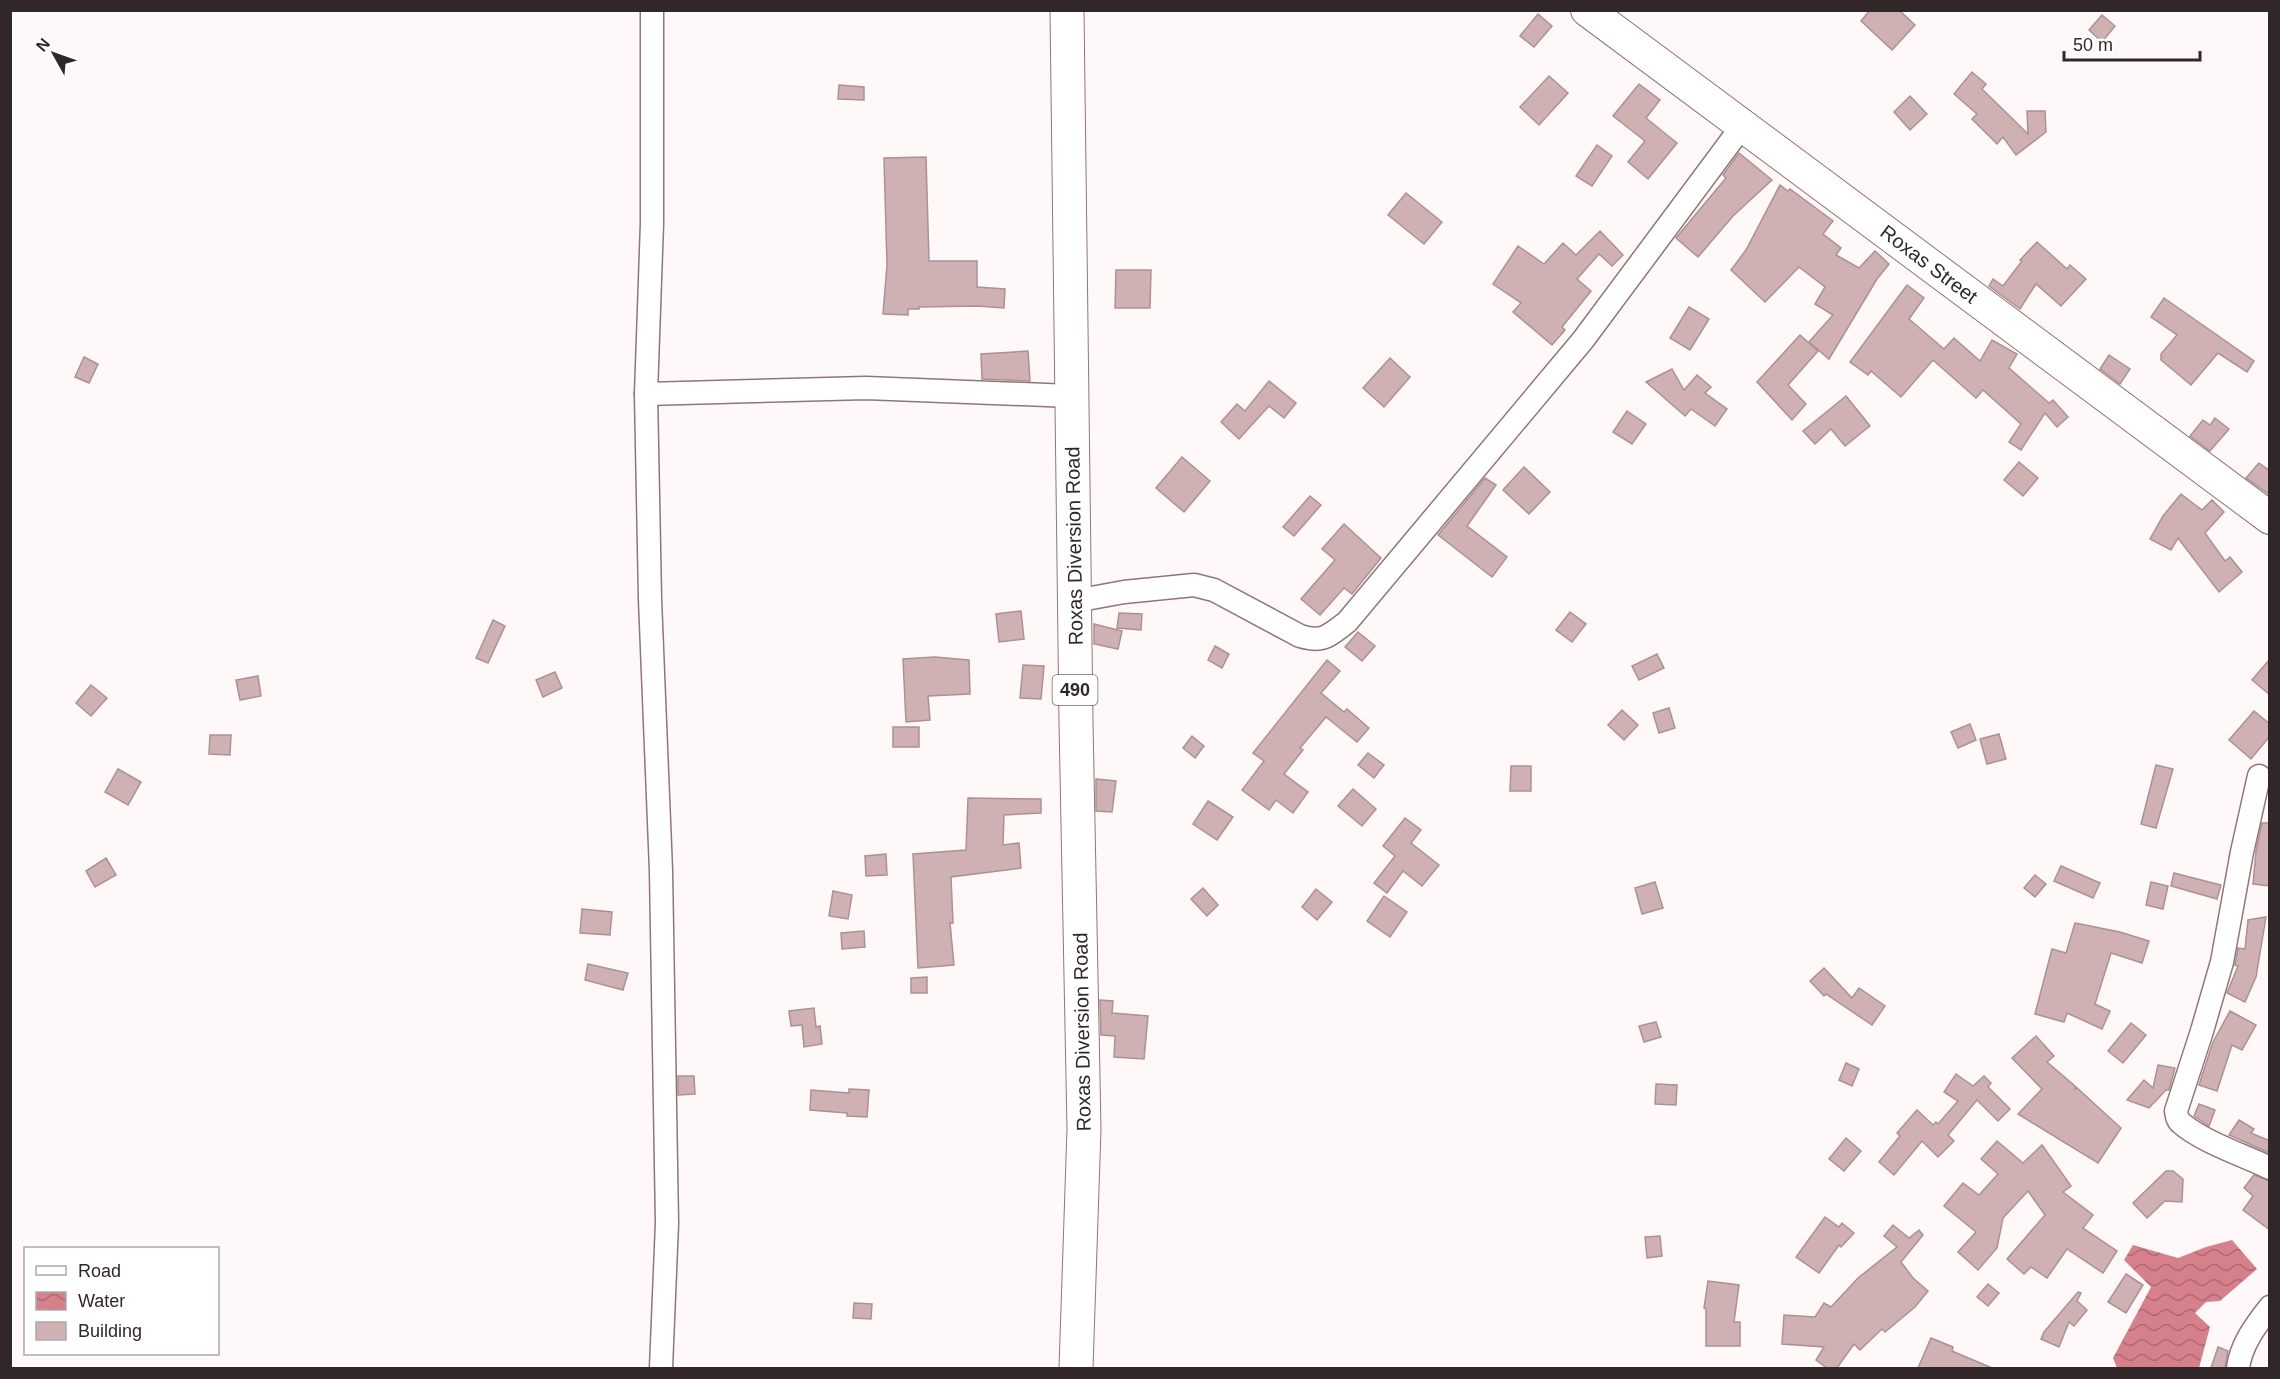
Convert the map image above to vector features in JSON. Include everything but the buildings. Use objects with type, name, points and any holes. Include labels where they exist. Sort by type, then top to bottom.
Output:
[{"type":"main road","name":"Roxas Diversion Road","points":[[1067,10],[1071,396],[1084,1129],[1076,1368]]},
{"type":"main road","name":"Roxas Street","points":[[1587,10],[2270,518]]},
{"type":"street","points":[[652,10],[652,223],[646,394],[650,599],[661,871],[667,1212],[661,1368]]},
{"type":"street","points":[[1075,601],[1133,590],[1194,585],[1214,590],[1300,636],[1314,640],[1328,636],[1347,622],[1583,340],[1743,125]]},
{"type":"street","points":[[646,394],[866,388],[1071,396]]},
{"type":"street","points":[[2259,776],[2242,852],[2222,962],[2176,1111],[2177,1119],[2181,1123],[2270,1168]]},
{"type":"street","points":[[2238,1368],[2240,1354],[2265,1322]]},
{"type":"water","points":[[2232,1240],[2257,1269],[2220,1301],[2206,1302],[2195,1313],[2210,1327],[2199,1368],[2117,1368],[2113,1358],[2151,1287],[2124,1260],[2133,1245],[2178,1258]]}]
